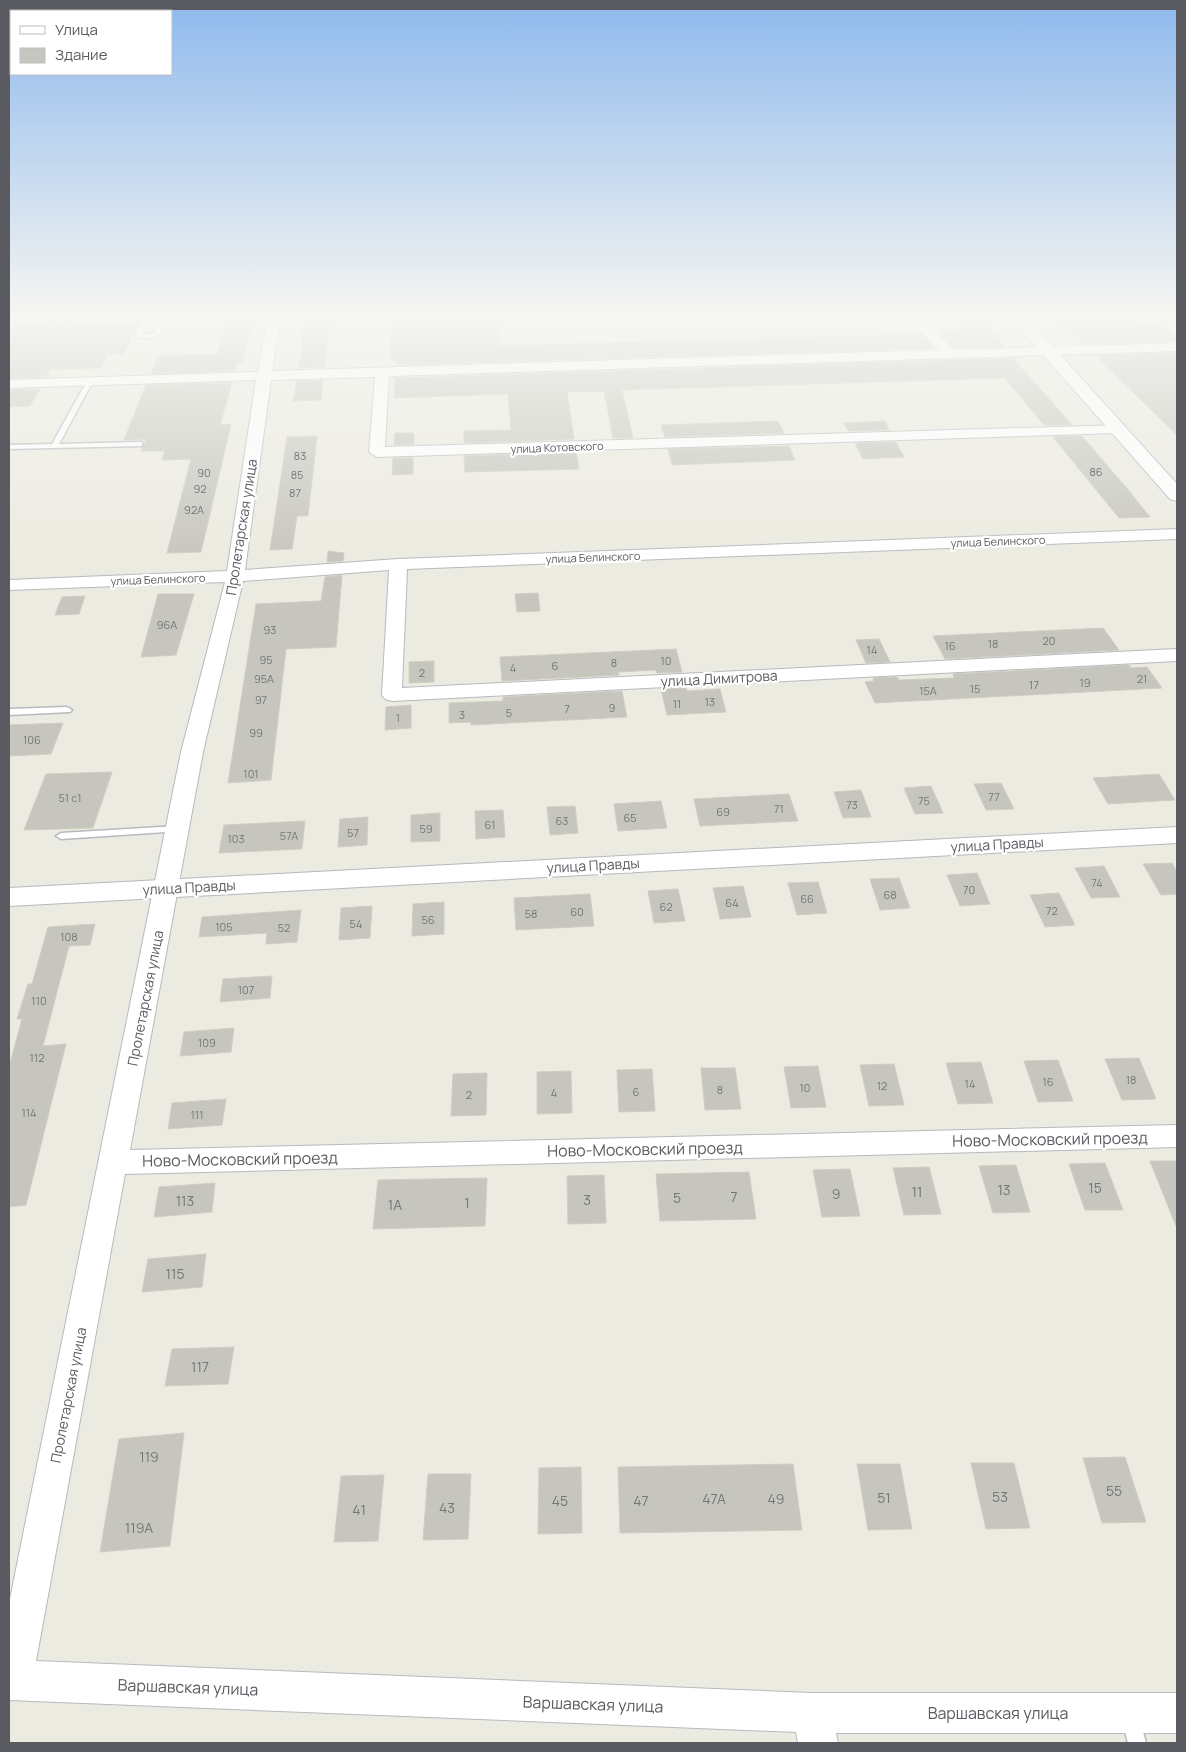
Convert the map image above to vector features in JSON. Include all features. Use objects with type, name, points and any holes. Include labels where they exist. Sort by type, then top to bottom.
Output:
[{"type":"street","name":"Пролетарская улица","points":[[11,1680],[192,752],[235,576],[261,397]]},
{"type":"street","name":"улица Котовского","points":[[380,397],[377,452],[1117,428]]},
{"type":"street","points":[[1089,397],[1177,494]]},
{"type":"street","name":"улица Белинского","points":[[9,585],[235,576],[398,564],[1177,534]]},
{"type":"street","name":"улица Димитрова","points":[[398,564],[392,695],[1177,655]]},
{"type":"street","name":"улица Правды","points":[[9,897],[1177,835]]},
{"type":"street","name":"Ново-Московский проезд","points":[[113,1162],[1177,1136]]},
{"type":"street","name":"Варшавская улица","points":[[11,1680],[815,1728],[1133,1728],[1177,1713]]},
{"type":"lane","points":[[54,446],[81,397]]},
{"type":"lane","points":[[9,447],[139,444]]},
{"type":"lane","points":[[9,712],[67,710]]},
{"type":"lane","points":[[61,836],[177,829]]},
{"type":"building","points":[[9,397],[35,397],[30,406],[9,407]]},
{"type":"building","points":[[141,397],[228,397],[220,425],[231,424],[201,552],[167,553],[191,459],[162,460],[165,451],[141,451],[146,439],[124,440]]},
{"type":"building","points":[[294,397],[321,397],[321,400],[293,401]]},
{"type":"building","points":[[394,397],[429,397],[394,398]]},
{"type":"building","points":[[508,397],[568,397],[574,439],[464,443],[464,431],[511,430]]},
{"type":"building","points":[[605,397],[624,397],[633,438],[613,438]]},
{"type":"building","points":[[1021,397],[1047,397],[1072,425],[1044,425]]},
{"type":"building","points":[[1138,397],[1177,397],[1177,435]]},
{"type":"building","points":[[778,421],[784,433],[665,437],[661,425]]},
{"type":"building","points":[[885,421],[889,430],[848,431],[844,423]]},
{"type":"building","points":[[395,433],[414,433],[414,444],[394,445]]},
{"type":"building","points":[[317,436],[308,516],[297,516],[292,549],[270,550],[287,437]]},
{"type":"building","points":[[1082,436],[1150,517],[1119,518],[1053,437]]},
{"type":"building","points":[[896,442],[904,457],[863,459],[855,443]]},
{"type":"building","points":[[789,446],[795,460],[672,465],[668,449]]},
{"type":"building","points":[[576,452],[579,469],[465,472],[464,456]]},
{"type":"building","points":[[393,458],[413,458],[413,474],[392,475]]},
{"type":"building","points":[[328,551],[344,553],[343,561],[327,562]]},
{"type":"building","points":[[342,575],[336,647],[286,649],[271,780],[228,783],[256,604],[321,601],[325,577]]},
{"type":"building","points":[[538,593],[540,611],[517,612],[515,594]]},
{"type":"building","points":[[158,594],[194,594],[176,655],[141,657]]},
{"type":"building","points":[[85,596],[79,614],[55,615],[62,597]]},
{"type":"building","points":[[1103,628],[1119,650],[945,659],[933,636]]},
{"type":"building","points":[[879,639],[890,662],[866,663],[856,640]]},
{"type":"building","points":[[676,649],[682,672],[657,673],[656,670],[618,672],[619,675],[502,681],[500,657]]},
{"type":"building","points":[[434,661],[434,682],[409,683],[409,662]]},
{"type":"building","points":[[1129,665],[1131,668],[1147,667],[1162,688],[875,703],[865,682],[874,681],[873,678],[897,677],[899,680],[954,678],[953,674]]},
{"type":"building","points":[[686,688],[687,691],[720,689],[726,712],[667,715],[661,689]]},
{"type":"building","points":[[622,691],[627,717],[471,725],[471,722],[449,723],[449,703],[503,701],[503,697]]},
{"type":"building","points":[[411,705],[411,728],[385,730],[386,707]]},
{"type":"building","points":[[63,723],[51,754],[9,756],[9,725]]},
{"type":"building","points":[[112,772],[93,828],[24,830],[46,774]]},
{"type":"building","points":[[1159,774],[1175,800],[1108,804],[1093,778]]},
{"type":"building","points":[[1001,783],[1014,809],[986,810],[974,784]]},
{"type":"building","points":[[931,786],[943,813],[915,814],[904,788]]},
{"type":"building","points":[[861,790],[871,817],[843,818],[834,792]]},
{"type":"building","points":[[789,794],[798,821],[700,826],[694,799]]},
{"type":"building","points":[[661,801],[667,828],[618,831],[614,804]]},
{"type":"building","points":[[575,806],[578,833],[550,835],[547,807]]},
{"type":"building","points":[[503,810],[505,837],[476,839],[475,811]]},
{"type":"building","points":[[440,813],[440,841],[411,842],[411,815]]},
{"type":"building","points":[[368,817],[367,845],[338,847],[340,819]]},
{"type":"building","points":[[305,821],[302,849],[219,853],[224,825]]},
{"type":"building","points":[[1172,863],[1177,872],[1177,894],[1161,895],[1143,864]]},
{"type":"building","points":[[1104,866],[1120,897],[1091,898],[1075,868]]},
{"type":"building","points":[[977,873],[990,904],[960,906],[947,875]]},
{"type":"building","points":[[899,878],[910,908],[880,910],[870,879]]},
{"type":"building","points":[[818,882],[827,913],[797,915],[788,883]]},
{"type":"building","points":[[743,886],[751,917],[720,919],[713,888]]},
{"type":"building","points":[[678,889],[685,921],[654,923],[648,891]]},
{"type":"building","points":[[1059,893],[1075,925],[1045,927],[1030,895]]},
{"type":"building","points":[[590,894],[594,926],[516,930],[514,898]]},
{"type":"building","points":[[444,902],[444,934],[412,936],[413,904]]},
{"type":"building","points":[[372,906],[370,938],[339,940],[341,908]]},
{"type":"building","points":[[301,910],[297,942],[266,944],[267,933],[199,937],[202,917]]},
{"type":"building","points":[[95,924],[90,945],[69,946],[43,1046],[66,1044],[26,1205],[9,1207],[9,1067],[22,1019],[17,1019],[28,984],[32,984],[48,927]]},
{"type":"building","points":[[272,976],[270,998],[220,1002],[223,979]]},
{"type":"building","points":[[234,1028],[231,1052],[180,1056],[184,1032]]},
{"type":"building","points":[[1139,1058],[1156,1099],[1122,1100],[1105,1059]]},
{"type":"building","points":[[1058,1060],[1073,1101],[1038,1102],[1024,1061]]},
{"type":"building","points":[[981,1062],[993,1103],[958,1104],[946,1063]]},
{"type":"building","points":[[894,1064],[904,1105],[869,1106],[860,1065]]},
{"type":"building","points":[[818,1066],[826,1107],[791,1108],[784,1067]]},
{"type":"building","points":[[701,1068],[735,1068],[741,1109],[705,1110]]},
{"type":"building","points":[[652,1069],[655,1111],[619,1112],[617,1070]]},
{"type":"building","points":[[571,1071],[572,1113],[537,1114],[537,1072]]},
{"type":"building","points":[[487,1073],[486,1115],[451,1116],[453,1074]]},
{"type":"building","points":[[226,1099],[222,1125],[168,1129],[172,1103]]},
{"type":"building","points":[[1150,1161],[1177,1161],[1177,1226],[1176,1226]]},
{"type":"building","points":[[1105,1163],[1123,1210],[1085,1210],[1069,1164]]},
{"type":"building","points":[[1016,1165],[1030,1212],[993,1213],[979,1166]]},
{"type":"building","points":[[929,1167],[941,1214],[904,1215],[893,1168]]},
{"type":"building","points":[[850,1169],[860,1216],[822,1217],[813,1170]]},
{"type":"building","points":[[749,1172],[756,1219],[660,1221],[656,1174]]},
{"type":"building","points":[[604,1175],[606,1223],[568,1224],[567,1176]]},
{"type":"building","points":[[487,1178],[485,1226],[373,1229],[378,1180]]},
{"type":"building","points":[[215,1183],[212,1212],[154,1217],[159,1187]]},
{"type":"building","points":[[206,1254],[202,1287],[142,1292],[148,1259]]},
{"type":"building","points":[[234,1347],[228,1384],[165,1386],[172,1349]]},
{"type":"building","points":[[184,1433],[170,1546],[100,1552],[119,1439]]},
{"type":"building","points":[[1125,1457],[1146,1522],[1102,1523],[1083,1458]]},
{"type":"building","points":[[971,1463],[1014,1463],[1030,1528],[986,1529]]},
{"type":"building","points":[[793,1464],[802,1530],[620,1533],[618,1467]]},
{"type":"building","points":[[857,1464],[900,1464],[912,1529],[868,1530]]},
{"type":"building","points":[[581,1467],[582,1533],[538,1534],[539,1468]]},
{"type":"building","points":[[428,1474],[471,1474],[468,1539],[423,1540]]},
{"type":"building","points":[[384,1475],[378,1541],[334,1542],[341,1476]]}]
